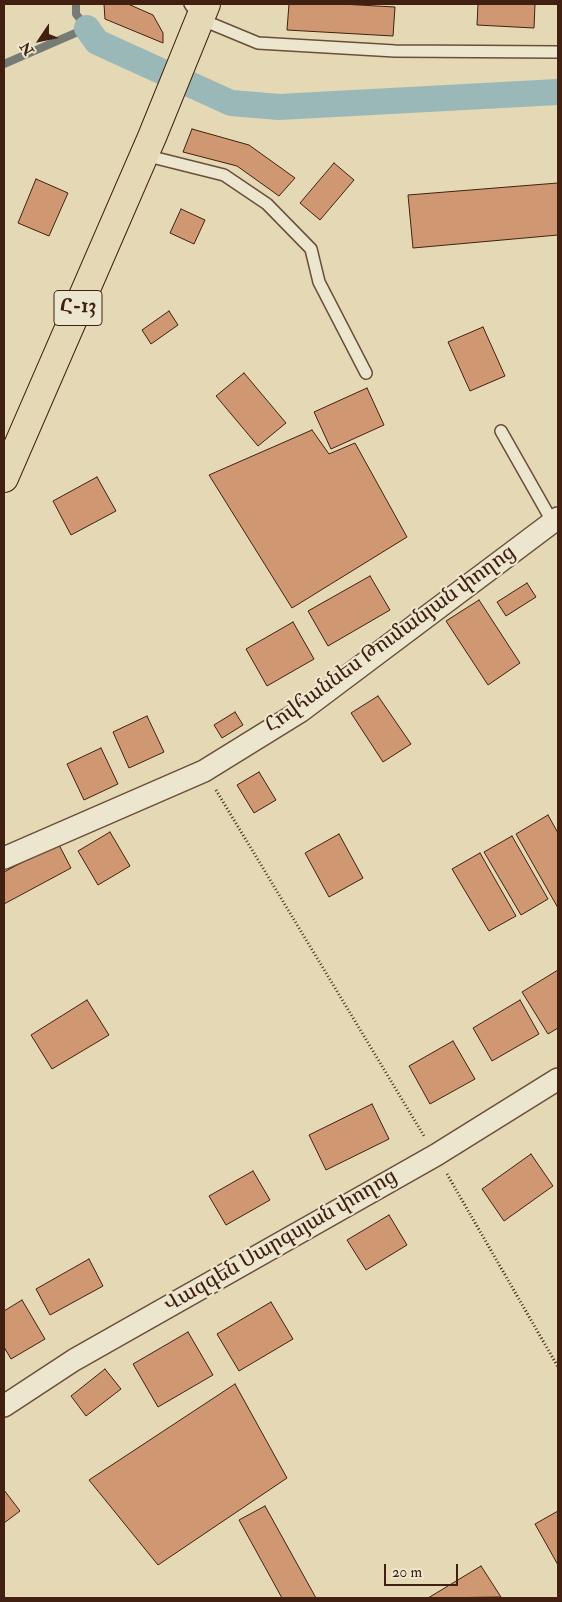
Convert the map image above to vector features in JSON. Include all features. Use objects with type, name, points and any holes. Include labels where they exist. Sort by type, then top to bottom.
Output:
[{"type":"main road","name":"Հ-13","points":[[4,478],[148,146],[189,45],[199,9]]},
{"type":"street","name":"Հովհաննես Թումանյան փողոց","points":[[4,858],[204,770],[301,711],[555,520]]},
{"type":"street","name":"Վազգեն Սարգսյան փողոց","points":[[4,1406],[74,1360],[436,1154],[558,1079]]},
{"type":"lane","points":[[199,9],[258,43],[395,51],[558,52]]},
{"type":"lane","points":[[148,146],[224,175],[267,204],[311,249],[319,282],[366,373]]},
{"type":"lane","points":[[501,431],[555,520]]},
{"type":"path","points":[[204,770],[436,1154],[558,1367]]},
{"type":"building","points":[[104,4],[128,4],[153,15],[163,33],[163,43],[105,19]]},
{"type":"building","points":[[289,4],[395,7],[393,36],[287,30]]},
{"type":"building","points":[[478,4],[535,4],[534,28],[477,25]]},
{"type":"building","points":[[192,129],[249,145],[295,178],[279,196],[237,166],[183,152]]},
{"type":"building","points":[[334,163],[354,180],[320,220],[300,203]]},
{"type":"building","points":[[36,179],[68,193],[49,236],[18,223]]},
{"type":"building","points":[[558,183],[558,235],[413,248],[408,195]]},
{"type":"building","points":[[181,209],[205,220],[194,244],[170,233]]},
{"type":"building","points":[[169,311],[178,325],[151,344],[142,330]]},
{"type":"building","points":[[483,327],[505,376],[470,391],[448,342]]},
{"type":"building","points":[[244,373],[286,423],[258,446],[216,396]]},
{"type":"building","points":[[367,388],[384,425],[331,449],[314,412]]},
{"type":"building","points":[[312,430],[329,454],[355,443],[407,537],[292,608],[209,475]]},
{"type":"building","points":[[97,477],[116,511],[71,535],[53,501]]},
{"type":"building","points":[[370,576],[390,610],[328,646],[308,611]]},
{"type":"building","points":[[527,583],[536,597],[506,616],[497,602]]},
{"type":"building","points":[[479,600],[520,663],[488,685],[446,621]]},
{"type":"building","points":[[293,622],[314,659],[267,686],[246,649]]},
{"type":"building","points":[[378,696],[411,744],[383,762],[351,713]]},
{"type":"building","points":[[235,712],[243,725],[222,738],[214,725]]},
{"type":"building","points":[[147,716],[164,752],[129,768],[113,732]]},
{"type":"building","points":[[101,748],[118,784],[84,800],[67,764]]},
{"type":"building","points":[[259,772],[276,800],[254,813],[237,785]]},
{"type":"building","points":[[548,815],[558,833],[558,908],[516,834]]},
{"type":"building","points":[[110,832],[130,866],[98,885],[78,851]]},
{"type":"building","points":[[339,834],[363,878],[329,897],[305,853]]},
{"type":"building","points":[[512,836],[548,899],[521,915],[484,852]]},
{"type":"building","points":[[58,843],[71,868],[4,904],[4,872]]},
{"type":"building","points":[[480,853],[516,916],[489,931],[452,869]]},
{"type":"building","points":[[558,970],[558,1028],[548,1034],[522,992]]},
{"type":"building","points":[[87,1000],[109,1035],[52,1069],[31,1035]]},
{"type":"building","points":[[520,1000],[539,1034],[492,1061],[473,1028]]},
{"type":"building","points":[[453,1041],[475,1079],[430,1104],[409,1066]]},
{"type":"building","points":[[372,1104],[389,1139],[326,1170],[309,1135]]},
{"type":"building","points":[[531,1154],[553,1186],[504,1221],[482,1189]]},
{"type":"building","points":[[253,1171],[270,1200],[226,1225],[209,1196]]},
{"type":"building","points":[[389,1215],[407,1245],[366,1270],[347,1240]]},
{"type":"building","points":[[89,1259],[103,1286],[50,1315],[36,1289]]},
{"type":"building","points":[[22,1300],[45,1339],[11,1359],[4,1347],[4,1311]]},
{"type":"building","points":[[271,1302],[293,1339],[239,1371],[217,1334]]},
{"type":"building","points":[[188,1332],[213,1375],[158,1407],[133,1364]]},
{"type":"building","points":[[105,1369],[121,1389],[86,1416],[71,1396]]},
{"type":"building","points":[[235,1384],[287,1478],[158,1565],[89,1480]]},
{"type":"building","points":[[4,1490],[20,1511],[4,1523]]},
{"type":"building","points":[[265,1506],[316,1598],[282,1598],[239,1520]]},
{"type":"building","points":[[558,1511],[558,1565],[535,1524]]},
{"type":"building","points":[[481,1566],[501,1597],[428,1598]]},
{"type":"waterway","points":[[4,64],[87,28],[76,14],[76,4]]},
{"type":"waterway","points":[[87,28],[97,42],[231,103],[279,107],[558,92]]}]
